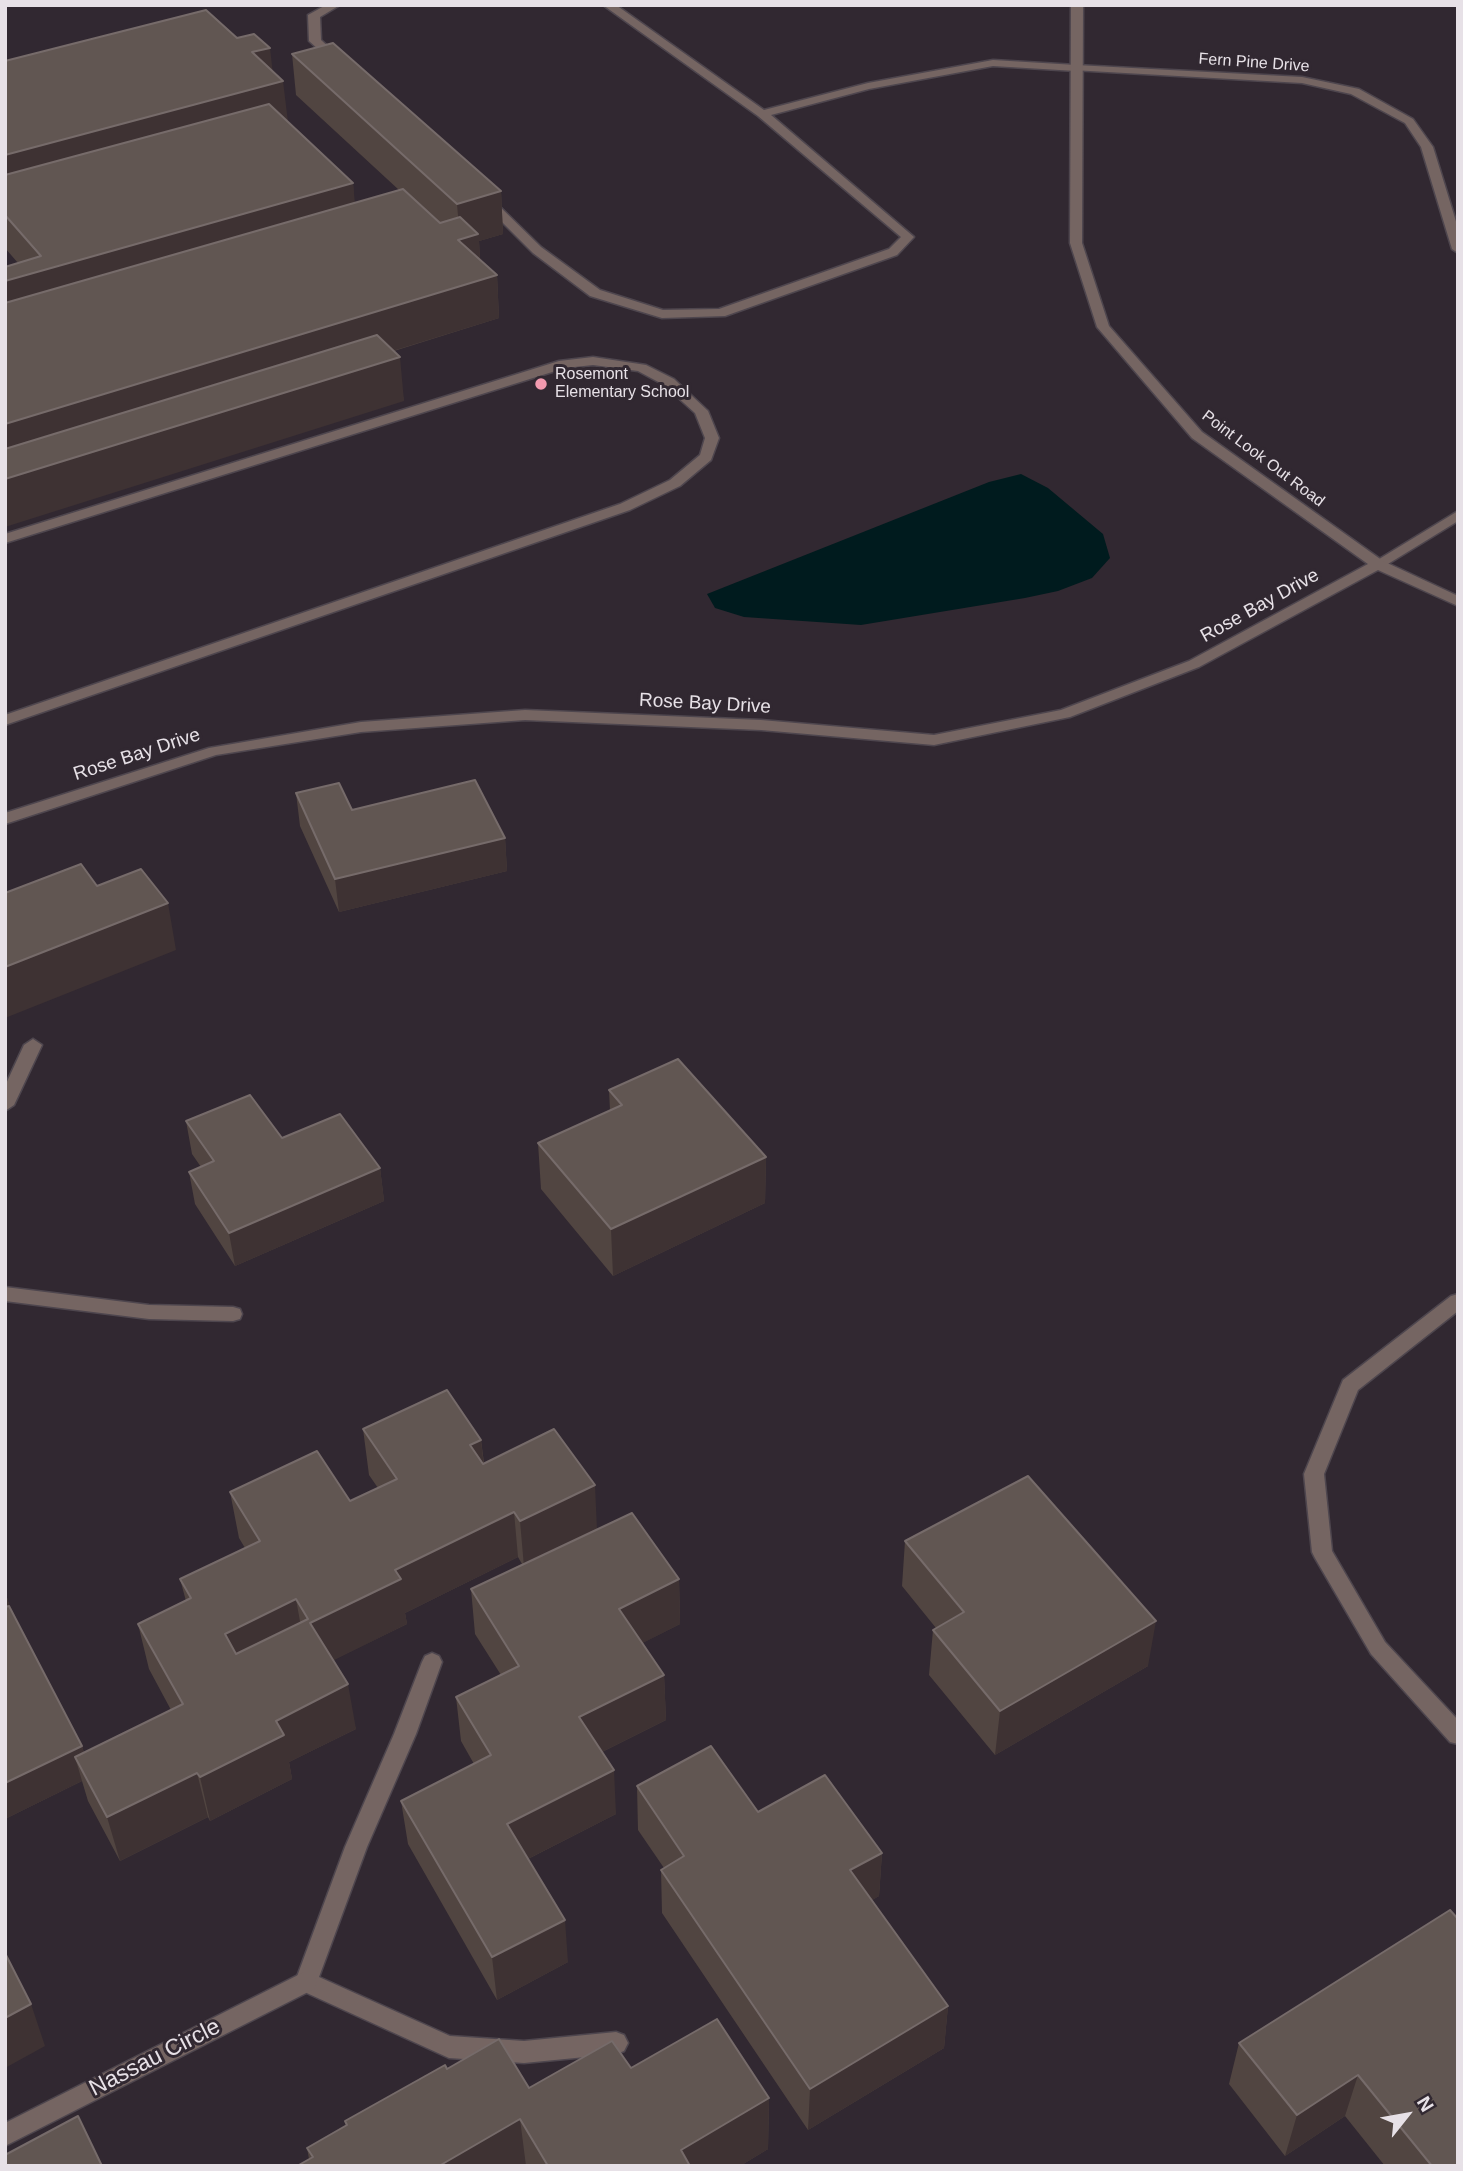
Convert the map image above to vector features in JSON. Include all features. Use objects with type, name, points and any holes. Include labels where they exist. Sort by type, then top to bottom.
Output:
[{"type":"street","points":[[335,5],[314,15],[315,41],[352,74]]},
{"type":"street","points":[[478,192],[537,250],[595,293],[662,314],[720,313],[893,252],[908,237],[762,114],[608,5]]},
{"type":"street","name":"Point Look Out Road","points":[[1077,5],[1076,243],[1103,327],[1197,435],[1378,564],[1458,602]]},
{"type":"street","name":"Fern Pine Drive","points":[[762,114],[868,86],[993,63],[1302,80],[1355,91],[1409,121],[1427,148],[1458,249]]},
{"type":"street","points":[[5,539],[564,364],[593,361],[620,363],[651,373],[669,382],[701,411],[712,438],[706,457],[675,483],[625,507],[5,720]]},
{"type":"street","name":"Rose Bay Drive","points":[[5,819],[214,751],[361,727],[525,715],[761,725],[934,740],[1065,715],[1194,664],[1378,564],[1458,514]]},
{"type":"street","points":[[5,1105],[33,1045]]},
{"type":"street","points":[[5,1294],[149,1312],[233,1314]]},
{"type":"street","points":[[1458,1301],[1350,1385],[1314,1474],[1322,1552],[1378,1648],[1458,1735]]},
{"type":"street","points":[[432,1662],[405,1734],[356,1847],[306,1982],[449,2047],[524,2052],[616,2043]]},
{"type":"street","name":"Nassau Circle","points":[[5,2135],[306,1982]]},
{"type":"shaded area","points":[[1021,474],[1048,488],[1103,534],[1110,558],[1092,578],[1058,591],[1025,598],[861,625],[744,617],[715,608],[707,594],[989,482]]},
{"type":"building","points":[[206,10],[237,38],[254,34],[270,48],[252,52],[283,81],[5,155],[5,61]]},
{"type":"building","points":[[333,43],[501,191],[457,204],[292,54]]},
{"type":"building","points":[[269,104],[353,183],[5,281],[5,267],[41,256],[5,215],[5,175]]},
{"type":"building","points":[[403,189],[440,223],[460,217],[478,234],[458,240],[497,275],[5,424],[5,303]]},
{"type":"building","points":[[377,335],[400,357],[5,479],[5,449]]},
{"type":"building","points":[[475,780],[505,838],[335,879],[296,793],[339,783],[352,810]]},
{"type":"building","points":[[81,864],[97,886],[141,869],[168,903],[5,967],[5,893]]},
{"type":"building","points":[[678,1059],[766,1157],[611,1229],[538,1143],[622,1105],[609,1090]]},
{"type":"building","points":[[250,1095],[282,1138],[340,1114],[380,1168],[229,1233],[189,1172],[214,1161],[186,1121]]},
{"type":"building","points":[[447,1390],[481,1440],[470,1445],[483,1464],[554,1429],[595,1485],[520,1521],[514,1512],[395,1570],[401,1579],[310,1623],[348,1684],[276,1721],[284,1735],[200,1777],[197,1773],[107,1817],[75,1757],[183,1704],[138,1624],[191,1598],[180,1579],[260,1541],[230,1492],[317,1451],[350,1501],[397,1479],[363,1429]],"holes":[[[296,1599],[308,1619],[236,1654],[225,1634]]]},
{"type":"building","points":[[1028,1476],[1156,1621],[1000,1711],[933,1630],[964,1612],[905,1541]]},
{"type":"building","points":[[632,1513],[679,1579],[619,1609],[664,1675],[579,1717],[614,1770],[507,1824],[565,1920],[492,1957],[401,1801],[491,1755],[456,1697],[519,1666],[471,1589]]},
{"type":"building","points":[[9,1606],[82,1746],[5,1783],[5,1607]]},
{"type":"building","points":[[711,1746],[758,1812],[825,1775],[882,1853],[850,1870],[948,2006],[810,2089],[661,1870],[684,1856],[637,1786]]},
{"type":"building","points":[[1450,1910],[1458,1919],[1458,2166],[1432,2166],[1358,2075],[1297,2115],[1239,2043]]},
{"type":"building","points":[[5,1953],[31,2004],[5,2018]]},
{"type":"building","points":[[717,2019],[769,2098],[681,2150],[690,2166],[548,2166],[520,2119],[439,2166],[297,2166],[313,2157],[307,2148],[347,2125],[345,2121],[445,2065],[447,2069],[499,2039],[529,2088],[612,2041],[631,2068]]},
{"type":"building","points":[[78,2116],[102,2166],[5,2166],[5,2155]]},
{"type":"place","name":"Rosemont Elementary School","points":[[541,384]]}]
